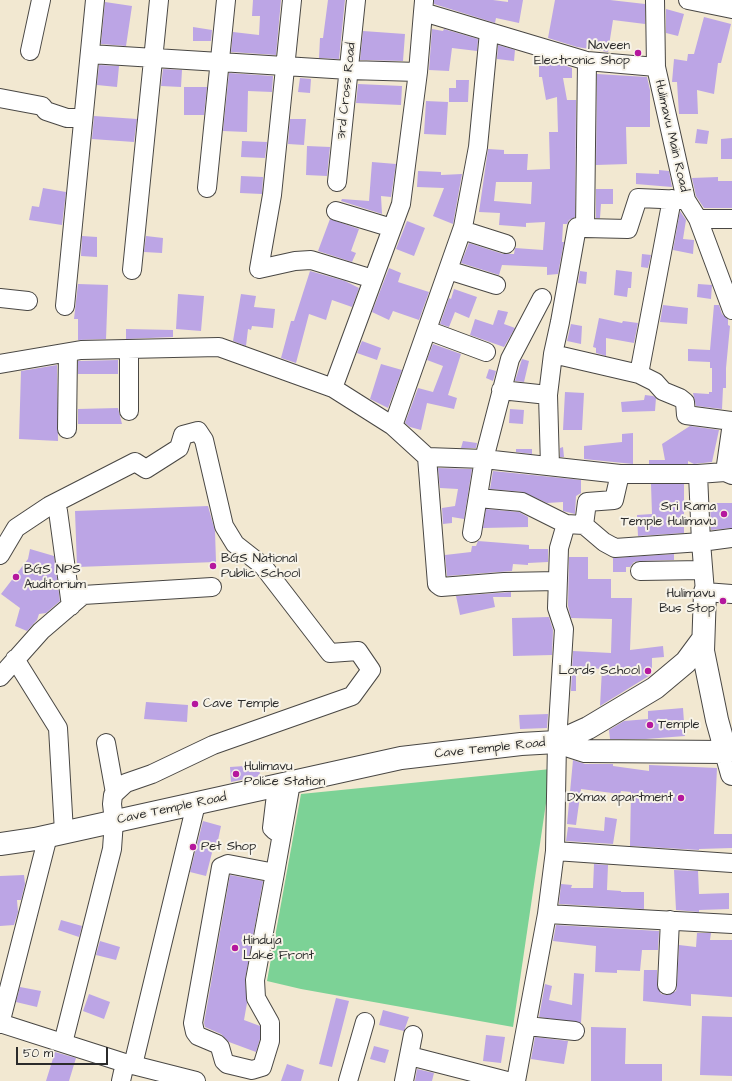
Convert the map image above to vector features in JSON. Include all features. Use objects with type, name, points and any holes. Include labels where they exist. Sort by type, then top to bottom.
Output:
[{"type":"main road","points":[[705,592],[703,651],[732,774]]},
{"type":"main road","name":"Cave Temple Road","points":[[557,742],[588,728],[656,688],[686,662],[703,639]]},
{"type":"main road","name":"Cave Temple Road","points":[[0,844],[56,834],[196,804],[401,758],[521,744],[557,742],[585,751],[726,752]]},
{"type":"street","points":[[30,51],[41,0]]},
{"type":"street","points":[[65,306],[95,0]]},
{"type":"street","points":[[132,270],[158,0]]},
{"type":"street","points":[[207,188],[226,0]]},
{"type":"street","points":[[292,0],[272,195],[259,269],[303,259],[311,260],[373,279]]},
{"type":"street","name":"3rd Cross Road","points":[[337,182],[356,0]]},
{"type":"street","name":"Hulimavu Main Road","points":[[655,0],[656,67],[679,200],[698,219],[732,310]]},
{"type":"street","points":[[688,0],[732,9]]},
{"type":"street","points":[[333,388],[401,204],[418,72],[423,6],[489,32],[587,61],[656,67]]},
{"type":"street","points":[[393,426],[462,230],[478,147],[489,32]]},
{"type":"street","points":[[90,54],[349,70],[418,72]]},
{"type":"street","points":[[585,228],[587,61]]},
{"type":"street","points":[[0,98],[42,106],[46,111],[67,118],[83,118]]},
{"type":"street","points":[[550,466],[548,395],[553,354],[577,227],[628,229],[638,198],[679,200],[639,374]]},
{"type":"street","points":[[336,211],[392,228]]},
{"type":"street","points":[[698,219],[732,219]]},
{"type":"street","points":[[462,230],[506,244]]},
{"type":"street","points":[[448,270],[496,286]]},
{"type":"street","points":[[0,298],[28,301]]},
{"type":"street","points":[[472,533],[484,459],[501,390],[510,360],[542,298]]},
{"type":"street","points":[[427,330],[486,352]]},
{"type":"street","points":[[0,364],[81,350],[220,348],[333,388],[393,426],[427,456],[484,459],[620,474],[729,474],[732,422],[686,415],[685,402],[680,398],[663,391],[655,382],[639,374],[553,354]]},
{"type":"street","points":[[128,349],[129,411]]},
{"type":"street","points":[[68,352],[68,429]]},
{"type":"street","points":[[501,390],[548,395]]},
{"type":"street","points":[[2,545],[16,528],[49,506],[136,462],[146,469],[178,448],[183,435],[198,431],[204,440],[224,526],[235,544],[263,566],[330,653],[358,651],[371,670],[352,696],[214,745],[152,774],[126,783],[115,793]]},
{"type":"street","points":[[427,456],[437,584],[441,587],[504,582],[558,581]]},
{"type":"street","points":[[584,525],[587,502],[614,500],[620,474]]},
{"type":"street","points":[[698,474],[705,592],[732,594]]},
{"type":"street","points":[[478,498],[522,502],[566,524],[584,525],[604,542],[614,548],[701,542],[732,538]]},
{"type":"street","points":[[49,506],[58,511],[71,606]]},
{"type":"street","points":[[516,1081],[547,914],[555,851],[557,742],[564,630],[557,608],[559,548],[566,524]]},
{"type":"street","points":[[640,571],[703,570]]},
{"type":"street","points":[[0,677],[41,632],[83,595],[212,587]]},
{"type":"street","points":[[15,659],[58,728],[56,834],[0,1023],[129,1064],[190,1080]]},
{"type":"street","points":[[63,1043],[110,857],[114,821],[112,804],[115,793],[106,743]]},
{"type":"street","points":[[275,873],[228,864],[221,867],[193,1023],[194,1032],[198,1036],[217,1044],[220,1047],[224,1061],[227,1064],[252,1070],[262,1066],[270,1041],[270,1024],[256,998],[254,991],[282,837],[272,828],[284,784]]},
{"type":"street","points":[[121,1081],[129,1064],[196,804]]},
{"type":"street","points":[[555,851],[732,864]]},
{"type":"street","points":[[547,914],[732,924]]},
{"type":"street","points":[[667,985],[670,920]]},
{"type":"street","points":[[348,1081],[365,1022]]},
{"type":"street","points":[[527,1026],[575,1031]]},
{"type":"street","points":[[404,1081],[413,1035]]},
{"type":"street","points":[[410,1056],[507,1081]]},
{"type":"green space","points":[[551,769],[513,1027],[301,989],[267,981],[301,794]]},
{"type":"building","points":[[253,0],[281,0],[276,55],[231,52],[233,32],[259,35],[260,16],[252,16]]},
{"type":"building","points":[[328,0],[345,0],[339,59],[319,58],[320,38],[323,38]]},
{"type":"building","points":[[434,0],[493,0],[508,2],[508,0],[523,0],[519,23],[496,18],[495,23],[434,4]]},
{"type":"building","points":[[555,0],[610,0],[645,4],[645,24],[613,20],[608,52],[577,47],[548,38]]},
{"type":"building","points":[[105,2],[132,6],[126,46],[101,44]]},
{"type":"building","points":[[666,9],[684,14],[678,36],[666,33]]},
{"type":"building","points":[[704,17],[731,24],[721,63],[718,63],[714,94],[697,90],[698,114],[679,114],[677,82],[672,82],[674,59],[687,61],[688,54],[694,54]]},
{"type":"building","points":[[193,27],[212,30],[211,41],[193,41]]},
{"type":"building","points":[[432,29],[443,31],[444,29],[478,39],[477,51],[452,48],[449,71],[429,70]]},
{"type":"building","points":[[363,31],[405,34],[403,61],[360,60]]},
{"type":"building","points":[[498,45],[515,50],[514,61],[497,59]]},
{"type":"building","points":[[539,63],[558,63],[572,68],[572,78],[563,78],[567,100],[576,100],[575,217],[569,220],[567,224],[563,224],[562,242],[564,242],[558,274],[547,275],[547,267],[502,265],[499,275],[461,263],[469,243],[503,254],[514,254],[515,248],[543,250],[545,222],[526,223],[526,227],[499,225],[500,213],[479,212],[488,149],[504,150],[504,154],[528,154],[527,170],[550,169],[549,132],[558,132],[557,97],[546,100],[542,77],[539,77]],"holes":[[[496,182],[532,182],[531,204],[494,201]]]},
{"type":"building","points":[[99,65],[119,66],[117,87],[97,85]]},
{"type":"building","points":[[163,69],[182,70],[181,87],[161,86]]},
{"type":"building","points":[[229,73],[273,76],[272,92],[248,91],[247,132],[223,131]]},
{"type":"building","points":[[597,74],[647,77],[650,90],[650,127],[626,127],[627,164],[596,165]]},
{"type":"building","points":[[300,78],[311,79],[310,93],[298,92]]},
{"type":"building","points":[[456,80],[469,80],[468,102],[449,102],[449,88],[456,88]]},
{"type":"building","points":[[358,84],[402,86],[401,105],[356,103]]},
{"type":"building","points":[[184,87],[207,87],[204,115],[184,115]]},
{"type":"building","points":[[426,101],[448,102],[446,135],[424,134]]},
{"type":"building","points":[[94,116],[137,119],[134,142],[92,139]]},
{"type":"building","points":[[290,119],[306,119],[304,145],[288,144]]},
{"type":"building","points":[[697,129],[709,131],[707,144],[695,143]]},
{"type":"building","points":[[732,138],[732,159],[721,159],[721,139]]},
{"type":"building","points":[[242,141],[267,142],[265,158],[241,157]]},
{"type":"building","points":[[307,146],[330,147],[327,176],[306,175]]},
{"type":"building","points":[[372,162],[396,164],[391,197],[381,196],[382,214],[341,201],[342,199],[369,201]]},
{"type":"building","points":[[659,170],[669,171],[672,187],[636,184],[636,173],[659,174]]},
{"type":"building","points":[[418,171],[441,172],[441,175],[462,174],[453,224],[433,216],[444,188],[417,187]]},
{"type":"building","points":[[241,176],[263,177],[262,194],[240,193]]},
{"type":"building","points":[[718,177],[718,181],[732,181],[732,208],[704,208],[696,196],[692,178]]},
{"type":"building","points":[[43,188],[66,192],[62,225],[29,220],[32,206],[39,207]]},
{"type":"building","points":[[596,189],[613,189],[613,204],[601,204],[600,218],[596,218]]},
{"type":"building","points":[[680,211],[686,220],[683,239],[694,240],[693,254],[673,250]]},
{"type":"building","points":[[330,219],[359,229],[351,251],[356,253],[352,262],[318,251]]},
{"type":"building","points":[[407,221],[425,228],[414,256],[396,249]]},
{"type":"building","points":[[82,236],[97,237],[97,257],[81,256]]},
{"type":"building","points":[[146,236],[163,238],[162,253],[144,252]]},
{"type":"building","points":[[642,254],[651,255],[648,268],[641,267]]},
{"type":"building","points":[[389,268],[401,273],[398,282],[429,292],[419,320],[393,311],[389,320],[372,312]]},
{"type":"building","points":[[616,270],[632,272],[631,288],[628,288],[627,297],[614,295]]},
{"type":"building","points":[[310,271],[345,281],[359,288],[352,307],[332,300],[326,320],[309,314],[296,363],[281,358],[291,321],[294,321]]},
{"type":"building","points":[[580,271],[587,272],[586,284],[578,283]]},
{"type":"building","points":[[78,284],[108,285],[106,339],[78,340],[78,319],[74,319]]},
{"type":"building","points":[[698,284],[712,285],[711,299],[697,297]]},
{"type":"building","points":[[454,289],[477,297],[469,318],[455,312],[449,327],[440,324],[449,298],[451,299]]},
{"type":"building","points":[[178,294],[204,296],[201,331],[176,329]]},
{"type":"building","points":[[241,294],[256,296],[254,307],[275,309],[273,328],[252,326],[251,330],[248,329],[246,346],[233,341]]},
{"type":"building","points":[[663,305],[688,308],[687,324],[660,322]]},
{"type":"building","points":[[714,305],[719,305],[722,314],[728,319],[728,325],[730,326],[726,368],[726,388],[723,388],[722,409],[696,406],[693,393],[709,394],[709,392],[712,392],[712,368],[710,368],[710,362],[688,361],[688,349],[710,350]]},
{"type":"building","points":[[498,310],[508,312],[504,324],[515,328],[504,347],[470,335],[475,319],[493,325]]},
{"type":"building","points":[[599,318],[622,323],[623,321],[638,323],[634,343],[606,338],[606,356],[596,353],[596,348],[593,347]]},
{"type":"building","points":[[571,324],[582,326],[581,344],[567,341]]},
{"type":"building","points":[[126,329],[173,330],[173,337],[126,339]]},
{"type":"building","points":[[362,341],[381,348],[377,360],[357,353]]},
{"type":"building","points":[[433,344],[461,354],[448,395],[457,398],[454,409],[427,403],[421,430],[410,427],[405,423],[418,388],[433,392],[443,366],[427,360]]},
{"type":"building","points":[[522,359],[529,361],[524,382],[515,381]]},
{"type":"building","points":[[118,360],[118,374],[78,374],[78,361]]},
{"type":"building","points":[[381,364],[402,370],[388,408],[370,399]]},
{"type":"building","points":[[57,365],[58,441],[19,439],[21,371]]},
{"type":"building","points":[[489,369],[496,371],[493,381],[486,378]]},
{"type":"building","points":[[565,392],[584,393],[582,430],[563,430]]},
{"type":"building","points":[[645,395],[656,398],[655,411],[622,412],[621,402],[644,400]]},
{"type":"building","points":[[118,408],[122,424],[78,424],[78,409]]},
{"type":"building","points":[[510,409],[524,410],[523,424],[509,423]]},
{"type":"building","points":[[690,426],[719,430],[712,462],[694,464],[688,461],[688,464],[649,464],[649,460],[665,460],[662,444]]},
{"type":"building","points":[[633,433],[633,464],[584,459],[584,446],[622,442],[622,434]]},
{"type":"building","points":[[463,441],[477,443],[476,448],[461,448]]},
{"type":"building","points":[[563,447],[564,457],[560,457],[560,448]]},
{"type":"building","points":[[516,449],[532,449],[532,454],[516,452]]},
{"type":"building","points":[[438,468],[472,469],[464,519],[452,517],[452,523],[443,524],[442,508],[455,506],[458,489],[440,488]]},
{"type":"building","points":[[493,471],[581,480],[581,493],[576,496],[575,514],[563,511],[563,502],[547,503],[523,492],[490,489]]},
{"type":"building","points":[[651,484],[684,484],[684,533],[638,536],[637,515],[652,514]]},
{"type":"building","points":[[710,503],[732,503],[732,528],[711,530]]},
{"type":"building","points":[[208,506],[215,531],[216,562],[77,567],[75,511]]},
{"type":"building","points":[[486,509],[519,512],[528,517],[528,527],[483,528]]},
{"type":"building","points":[[478,541],[529,545],[529,549],[548,549],[548,562],[528,563],[528,565],[513,564],[512,571],[447,576],[445,555],[471,552],[472,546],[476,546]]},
{"type":"building","points":[[30,549],[54,556],[60,601],[46,613],[39,614],[37,620],[27,631],[15,626],[20,608],[1,594],[28,559]]},
{"type":"building","points":[[674,554],[674,560],[639,561],[634,562],[630,567],[626,567],[626,572],[613,572],[613,558]]},
{"type":"building","points":[[569,557],[588,557],[588,579],[611,579],[611,598],[632,598],[630,650],[663,646],[664,657],[652,658],[652,674],[600,706],[602,669],[576,667],[576,691],[571,691],[573,651],[611,653],[612,619],[571,618],[568,606]]},
{"type":"building","points":[[511,592],[511,597],[493,597],[495,607],[460,615],[456,596]]},
{"type":"building","points":[[549,617],[553,630],[552,655],[513,656],[512,618]]},
{"type":"building","points":[[146,702],[188,705],[187,722],[144,719]]},
{"type":"building","points":[[683,708],[685,736],[646,739],[610,739],[609,730],[624,721],[648,719],[648,711]]},
{"type":"building","points":[[548,714],[547,728],[520,729],[519,715]]},
{"type":"building","points":[[573,760],[585,764],[613,764],[613,766],[649,771],[649,765],[717,768],[714,834],[732,834],[732,848],[699,850],[630,846],[631,792],[621,791],[620,794],[581,789],[576,825],[567,824]]},
{"type":"building","points":[[259,765],[260,776],[231,782],[230,767]]},
{"type":"building","points":[[605,817],[617,819],[613,844],[566,841],[568,827],[604,831]]},
{"type":"building","points":[[203,821],[221,826],[217,845],[214,845],[206,876],[190,872]]},
{"type":"building","points":[[594,864],[608,865],[607,890],[621,892],[644,892],[644,909],[559,904],[561,884],[572,885],[571,888],[593,888]]},
{"type":"building","points":[[674,870],[698,871],[699,894],[729,893],[729,909],[699,910],[699,912],[676,910]]},
{"type":"building","points":[[24,875],[25,884],[21,900],[17,900],[18,912],[14,925],[0,926],[0,876]]},
{"type":"building","name":"Hinduja Lake Front","points":[[230,875],[263,881],[245,980],[247,1003],[244,1020],[260,1026],[260,1039],[256,1052],[229,1042],[221,1034],[205,1027],[204,1023]]},
{"type":"building","points":[[61,920],[82,926],[79,937],[58,930]]},
{"type":"building","points":[[556,925],[659,931],[658,950],[642,950],[640,971],[617,970],[617,973],[595,972],[596,946],[553,941]]},
{"type":"building","points":[[697,933],[711,933],[710,940],[732,940],[732,997],[691,994],[691,1006],[643,1001],[644,970],[657,970],[657,985],[661,994],[667,995],[676,991],[679,945],[696,947]]},
{"type":"building","points":[[100,941],[120,947],[116,960],[96,955]]},
{"type":"building","points":[[574,973],[584,974],[581,1023],[539,1017],[545,984],[552,986],[549,1000],[572,1005]]},
{"type":"building","points":[[20,987],[41,991],[37,1007],[16,1002]]},
{"type":"building","points":[[89,994],[110,1002],[104,1019],[83,1011]]},
{"type":"building","points":[[336,998],[349,1001],[332,1067],[319,1064]]},
{"type":"building","points":[[383,1010],[409,1017],[404,1031],[379,1025]]},
{"type":"building","points":[[702,1016],[732,1017],[732,1076],[700,1075]]},
{"type":"building","points":[[591,1027],[626,1028],[625,1064],[662,1064],[662,1081],[591,1081]]},
{"type":"building","points":[[486,1035],[505,1037],[501,1063],[483,1061]]},
{"type":"building","points":[[535,1037],[568,1041],[564,1064],[531,1059]]},
{"type":"building","points":[[374,1046],[389,1050],[385,1063],[370,1059]]},
{"type":"building","points":[[55,1052],[76,1058],[69,1081],[46,1081]]},
{"type":"building","points":[[287,1064],[304,1070],[301,1081],[281,1081]]},
{"type":"building","points":[[417,1069],[434,1073],[432,1081],[415,1081]]},
{"type":"place","name":"Naveen Electronic Shop","points":[[638,53]]},
{"type":"place","name":"Sri Rama Temple Hulimavu","points":[[724,514]]},
{"type":"place","name":"BGS National Public School","points":[[213,566]]},
{"type":"place","name":"BGS NPS Auditorium","points":[[16,577]]},
{"type":"place","name":"Hulimavu Bus Stop","points":[[723,601]]},
{"type":"place","name":"Lords School","points":[[648,671]]},
{"type":"place","name":"Cave Temple","points":[[195,704]]},
{"type":"place","name":"Temple","points":[[650,725]]},
{"type":"place","name":"Hulimavu Police Station","points":[[236,774]]},
{"type":"place","name":"DXmax apartment","points":[[681,798]]},
{"type":"place","name":"Pet Shop","points":[[193,847]]},
{"type":"place","name":"Hinduja Lake Front","points":[[235,948]]}]
